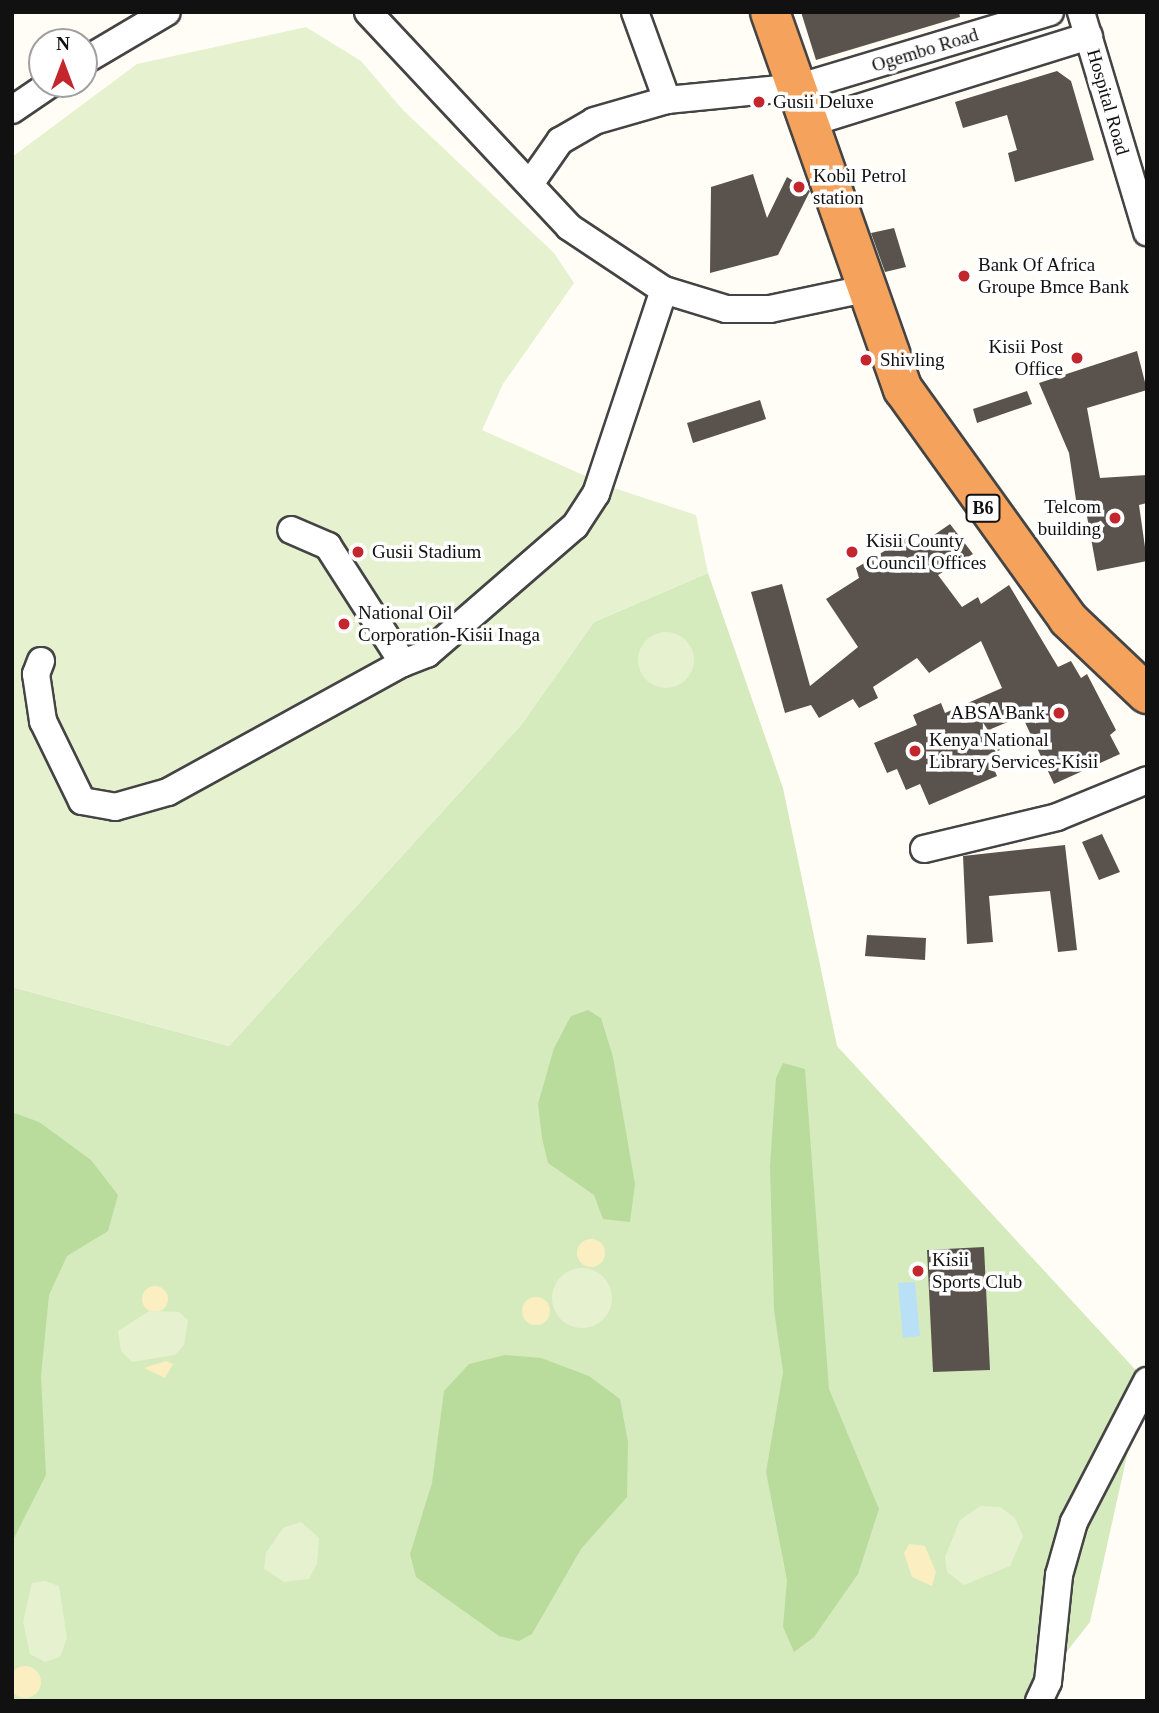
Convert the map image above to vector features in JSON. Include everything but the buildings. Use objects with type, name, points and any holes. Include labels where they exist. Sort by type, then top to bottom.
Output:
[{"type":"highway","name":"B6","points":[[770,12],[784,86],[813,122],[903,389],[933,438],[1068,620],[1140,681]]},
{"type":"street","points":[[98,53],[167,12]]},
{"type":"street","points":[[368,12],[532,181],[569,227],[664,290],[726,309],[770,309],[870,288]]},
{"type":"street","points":[[635,12],[667,100]]},
{"type":"street","name":"Ogembo Road","points":[[532,181],[560,141],[594,121],[667,100],[784,86],[1050,12]]},
{"type":"street","points":[[813,122],[1085,24]]},
{"type":"street","name":"Hospital Road","points":[[1085,24],[1147,232]]},
{"type":"street","points":[[12,110],[30,98]]},
{"type":"street","points":[[41,661],[37,685],[51,746],[82,801],[95,808],[136,804],[168,792],[403,663],[427,654],[575,526],[596,494],[664,290]]},
{"type":"street","points":[[291,530],[328,546],[403,663]]},
{"type":"street","points":[[924,849],[1057,817],[1147,780]]},
{"type":"street","points":[[1039,1701],[1048,1682],[1059,1575],[1074,1521],[1147,1381]]},
{"type":"green space","name":"Gusii Stadium","points":[[306,27],[361,61],[403,110],[554,253],[574,283],[503,384],[482,430],[608,486],[696,515],[708,573],[594,622],[521,725],[229,1046],[12,987],[12,157],[91,98],[98,98],[98,93],[137,64]]},
{"type":"green space","points":[[708,573],[783,788],[837,1046],[1144,1379],[1090,1622],[1028,1701],[12,1701],[12,987],[229,1046],[521,725],[594,622]]},
{"type":"green space","points":[[660,632],[672,632],[682,636],[690,644],[694,660],[690,676],[682,684],[672,688],[660,688],[650,684],[642,676],[638,666],[638,654],[642,644],[650,636]]},
{"type":"green space","points":[[588,1010],[601,1018],[613,1057],[635,1184],[630,1222],[603,1219],[594,1195],[548,1163],[542,1138],[538,1104],[554,1048],[571,1016]]},
{"type":"green space","points":[[783,1063],[805,1069],[829,1389],[879,1509],[858,1574],[814,1637],[794,1652],[783,1627],[787,1580],[766,1472],[783,1372],[774,1310],[770,1166],[776,1078]]},
{"type":"green space","points":[[12,1112],[39,1122],[91,1160],[118,1195],[108,1231],[67,1256],[49,1295],[41,1376],[46,1475],[12,1542]]},
{"type":"green space","points":[[582,1268],[599,1273],[607,1281],[612,1298],[607,1315],[599,1323],[582,1328],[565,1323],[557,1315],[552,1298],[557,1281],[565,1273]]},
{"type":"green space","points":[[149,1311],[179,1312],[188,1320],[184,1345],[175,1355],[132,1362],[121,1351],[118,1331]]},
{"type":"green space","points":[[505,1355],[541,1358],[589,1376],[620,1399],[628,1442],[627,1497],[581,1549],[532,1634],[519,1641],[499,1636],[416,1577],[410,1554],[432,1483],[444,1391],[469,1364]]},
{"type":"green space","points":[[980,1506],[1000,1507],[1015,1518],[1023,1536],[1010,1566],[964,1585],[947,1572],[945,1557],[960,1520]]},
{"type":"green space","points":[[301,1522],[319,1538],[317,1564],[309,1579],[284,1582],[264,1569],[266,1553],[283,1528]]},
{"type":"green space","points":[[45,1581],[59,1586],[67,1638],[60,1657],[45,1662],[30,1654],[23,1622],[32,1583]]},
{"type":"sand","points":[[591,1239],[601,1243],[605,1253],[601,1263],[591,1267],[581,1263],[577,1253],[581,1243]]},
{"type":"sand","points":[[155,1286],[164,1290],[168,1299],[164,1308],[155,1312],[146,1308],[142,1299],[146,1290]]},
{"type":"sand","points":[[536,1297],[546,1301],[550,1311],[546,1321],[536,1325],[526,1321],[522,1311],[526,1301]]},
{"type":"sand","points":[[166,1361],[173,1364],[165,1378],[144,1368]]},
{"type":"sand","points":[[909,1544],[925,1546],[936,1572],[932,1586],[912,1577],[904,1553]]},
{"type":"sand","points":[[25,1666],[36,1671],[41,1682],[36,1693],[25,1698],[14,1693],[9,1682],[14,1671]]},
{"type":"water","points":[[915,1282],[920,1336],[903,1338],[898,1283]]},
{"type":"place","name":"Gusii Deluxe","points":[[759,102]]},
{"type":"place","name":"Kobil Petrol station","points":[[799,187]]},
{"type":"place","name":"Bank Of Africa Groupe Bmce Bank","points":[[964,276]]},
{"type":"place","name":"Kisii Post Office","points":[[1077,358]]},
{"type":"place","name":"Shivling","points":[[866,360]]},
{"type":"place","name":"Telcom building","points":[[1115,518]]},
{"type":"place","name":"Gusii Stadium","points":[[358,552]]},
{"type":"place","name":"Kisii County Council Offices","points":[[852,552]]},
{"type":"place","name":"National Oil Corporation-Kisii Inaga","points":[[344,624]]},
{"type":"place","name":"ABSA Bank","points":[[1059,713]]},
{"type":"place","name":"Kenya National Library Services-Kisii","points":[[915,751]]},
{"type":"place","name":"Kisii Sports Club","points":[[918,1271]]}]
